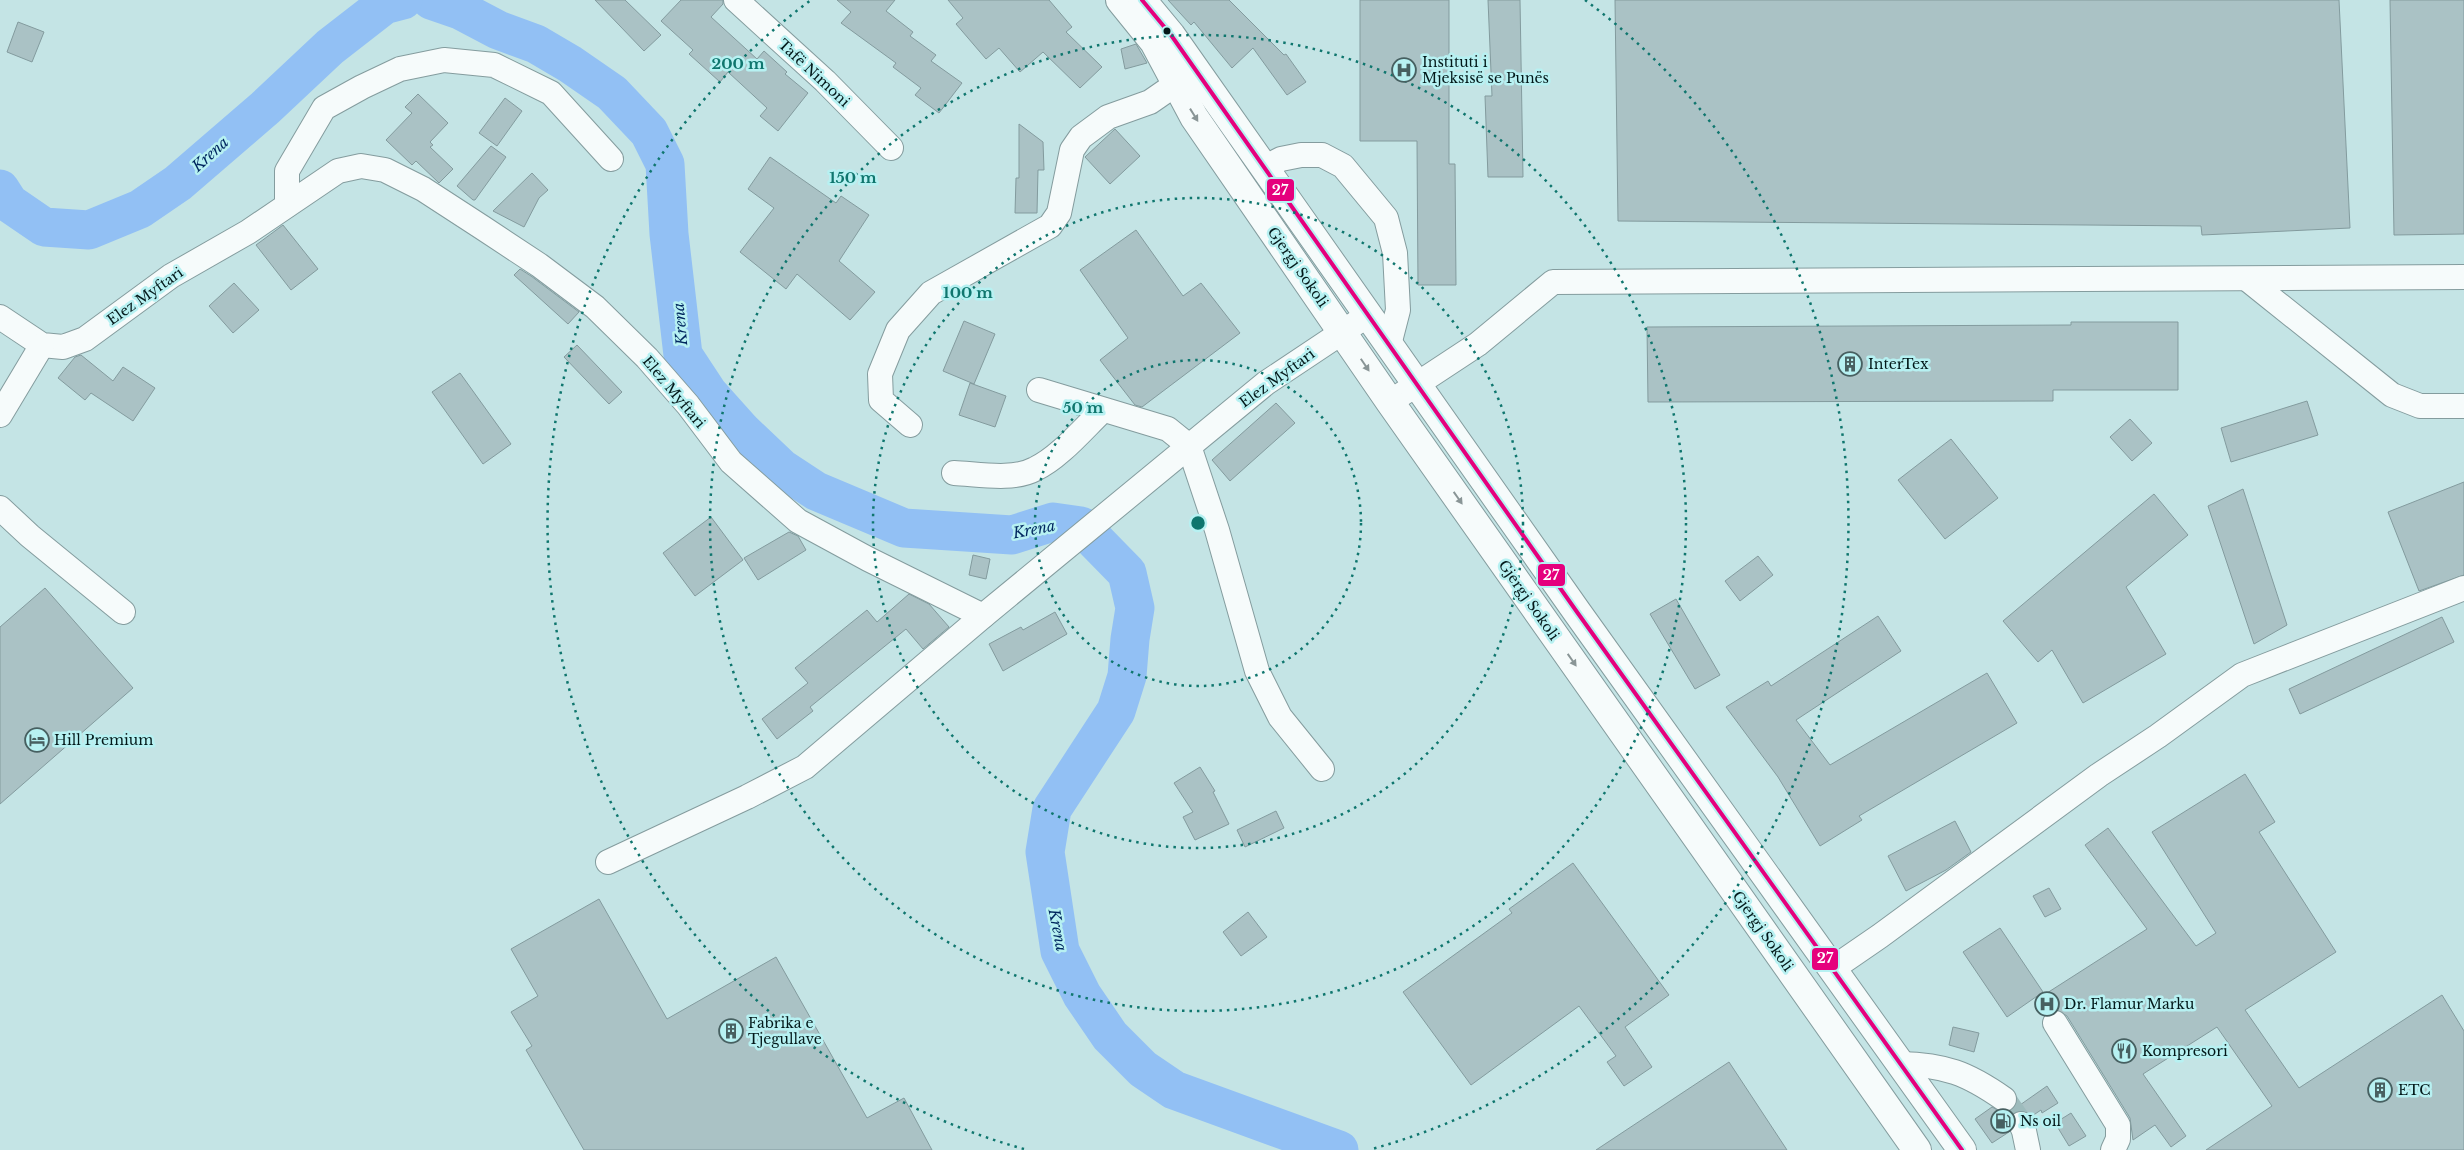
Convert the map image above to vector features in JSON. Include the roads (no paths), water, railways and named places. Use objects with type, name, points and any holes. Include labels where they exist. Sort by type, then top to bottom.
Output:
[{"type":"main road","points":[[1120,0],[1162,39],[1264,168],[1962,1150]]},
{"type":"main road","points":[[1142,0],[1162,39]]},
{"type":"main road","name":"Gjergj Sokoli","points":[[1162,39],[1176,84],[1194,117],[1390,402],[1917,1150]]},
{"type":"street","name":"Tafë Nimoni","points":[[736,0],[824,81],[891,148]]},
{"type":"street","points":[[287,205],[287,171],[324,108],[400,69],[444,60],[494,66],[551,93],[611,159]]},
{"type":"street","points":[[910,425],[881,400],[880,374],[898,330],[931,293],[1050,226],[1058,213],[1072,150],[1081,137],[1108,117],[1150,102],[1176,84]]},
{"type":"street","points":[[1264,168],[1281,159],[1301,155],[1322,155],[1343,166],[1386,218],[1395,253],[1398,310],[1389,345]]},
{"type":"street","name":"Elez Myftari","points":[[42,345],[64,347],[85,338],[171,276],[248,232],[338,171],[361,166],[384,170],[423,189],[539,265],[595,307],[647,358],[688,405],[731,462],[798,521],[868,559],[983,616],[1266,383],[1368,315]]},
{"type":"street","points":[[1390,402],[1478,344],[1553,282],[2464,277]]},
{"type":"street","points":[[2247,279],[2392,395],[2420,406],[2464,406]]},
{"type":"street","points":[[0,317],[42,345],[0,414]]},
{"type":"street","points":[[1039,390],[1168,429],[1190,446],[1217,530],[1257,671],[1280,717],[1322,769]]},
{"type":"street","points":[[954,473],[1011,475],[1035,470],[1059,451],[1103,410]]},
{"type":"street","points":[[0,508],[30,536],[124,612]]},
{"type":"street","points":[[1832,969],[1880,936],[2099,775],[2158,736],[2242,675],[2464,588]]},
{"type":"street","points":[[608,862],[747,797],[805,767],[983,616]]},
{"type":"street","points":[[2055,1023],[2118,1125],[2118,1139],[2113,1150]]},
{"type":"street","points":[[1900,1064],[1929,1064],[1951,1070],[1971,1078],[2004,1099]]},
{"type":"street","points":[[2021,1124],[2028,1150]]},
{"type":"waterway","name":"Krena","points":[[0,189],[9,203],[44,227],[89,230],[140,209],[178,183],[265,108],[330,47],[384,5],[403,0]]},
{"type":"waterway","name":"Krena","points":[[431,0],[460,10],[498,30],[536,44],[570,64],[612,93],[649,132],[665,164],[669,234],[683,355],[708,393],[742,431],[781,468],[816,491],[904,528],[1012,535],[1053,522],[1081,526],[1127,573],[1135,608],[1127,676],[1116,711],[1052,809],[1045,852],[1060,951],[1082,995],[1110,1036],[1143,1069],[1174,1090],[1339,1150]]},
{"type":"tunnel","points":[[2004,1099],[2021,1124]]},
{"type":"place","name":"Instituti i Mjeksisë se Punës","points":[[1404,70]]},
{"type":"place","name":"InterTex","points":[[1850,364]]},
{"type":"place","name":"Hill Premium","points":[[37,740]]},
{"type":"place","name":"Dr. Flamur Marku","points":[[2047,1004]]},
{"type":"place","name":"Fabrika e Tjegullave","points":[[731,1031]]},
{"type":"place","name":"Kompresori","points":[[2124,1051]]},
{"type":"place","name":"ETC","points":[[2380,1090]]},
{"type":"place","name":"Ns oil","points":[[2003,1121]]}]
